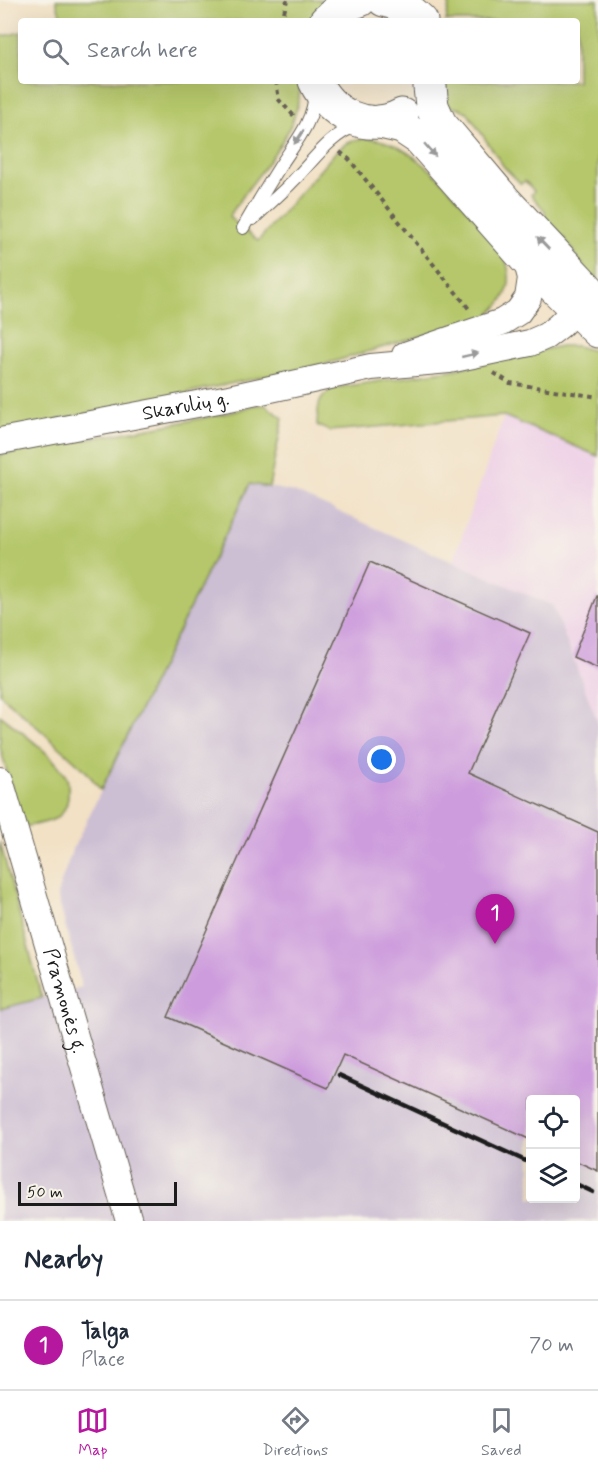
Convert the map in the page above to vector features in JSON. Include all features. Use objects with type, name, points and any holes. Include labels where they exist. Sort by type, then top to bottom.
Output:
[{"type":"main road","points":[[329,18],[343,6],[360,0]]},
{"type":"main road","points":[[384,0],[410,10],[418,18]]},
{"type":"main road","points":[[431,18],[434,0]]},
{"type":"main road","points":[[316,84],[323,97],[334,109],[348,117],[402,127],[420,139],[526,259],[590,313]]},
{"type":"main road","points":[[372,122],[396,119],[410,111],[422,100],[431,84]]},
{"type":"main road","points":[[431,84],[432,106],[440,124],[505,201],[574,275],[590,313]]},
{"type":"street","name":"Skarulių g.","points":[[481,341],[502,322],[518,312],[528,298],[531,278],[526,259]]},
{"type":"street","name":"Skarulių g.","points":[[0,441],[229,398],[481,341],[530,343],[546,336],[559,326],[590,313]]},
{"type":"street","name":"Pramonės g.","points":[[0,780],[129,1221]]},
{"type":"lane","points":[[315,84],[315,105],[307,126],[277,170],[243,228],[293,181],[328,142],[344,130],[372,122]]},
{"type":"path","points":[[283,18],[287,0]]},
{"type":"path","points":[[276,84],[282,106],[307,126]]},
{"type":"path","points":[[328,142],[349,159],[470,309],[492,371],[503,380],[598,397]]},
{"type":"shaded area","points":[[504,416],[598,456],[598,723],[553,606],[453,562]]},
{"type":"shaded area","points":[[250,483],[294,492],[553,606],[598,723],[598,1221],[0,1221],[0,1009],[82,987],[57,894],[72,851]]},
{"type":"green space","points":[[56,0],[330,0],[313,18],[61,18]]},
{"type":"green space","points":[[450,0],[598,0],[598,284],[591,278],[564,238],[544,216],[546,212],[531,195],[534,191],[525,181],[521,184],[504,167],[467,112],[450,107],[446,95],[446,84],[580,84],[580,18],[447,18]]},
{"type":"green space","points":[[18,33],[18,84],[300,84],[299,101],[285,136],[229,217],[258,241],[345,144],[369,138],[391,144],[413,156],[435,174],[474,216],[503,253],[509,272],[505,296],[486,317],[329,363],[0,432],[0,37]]},
{"type":"green space","points":[[561,346],[577,346],[598,352],[598,456],[504,416],[329,431],[317,425],[320,403],[329,391],[335,388],[451,370]]},
{"type":"green space","points":[[255,405],[265,405],[283,418],[269,487],[250,484],[101,790],[85,770],[0,694],[0,455],[183,422]]},
{"type":"green space","points":[[0,715],[47,753],[67,779],[66,806],[54,820],[27,826],[20,819],[0,747]]},
{"type":"green space","points":[[0,842],[42,998],[0,1009]]},
{"type":"building","points":[[370,562],[530,633],[468,773],[598,832],[598,1171],[580,1163],[580,1095],[526,1095],[526,1138],[343,1055],[328,1088],[168,1017]]},
{"type":"building","points":[[598,596],[598,668],[573,657]]},
{"type":"railway","points":[[339,1075],[526,1161]]},
{"type":"railway","points":[[580,1186],[593,1192]]},
{"type":"place","name":"Talga","points":[[495,944]]}]
